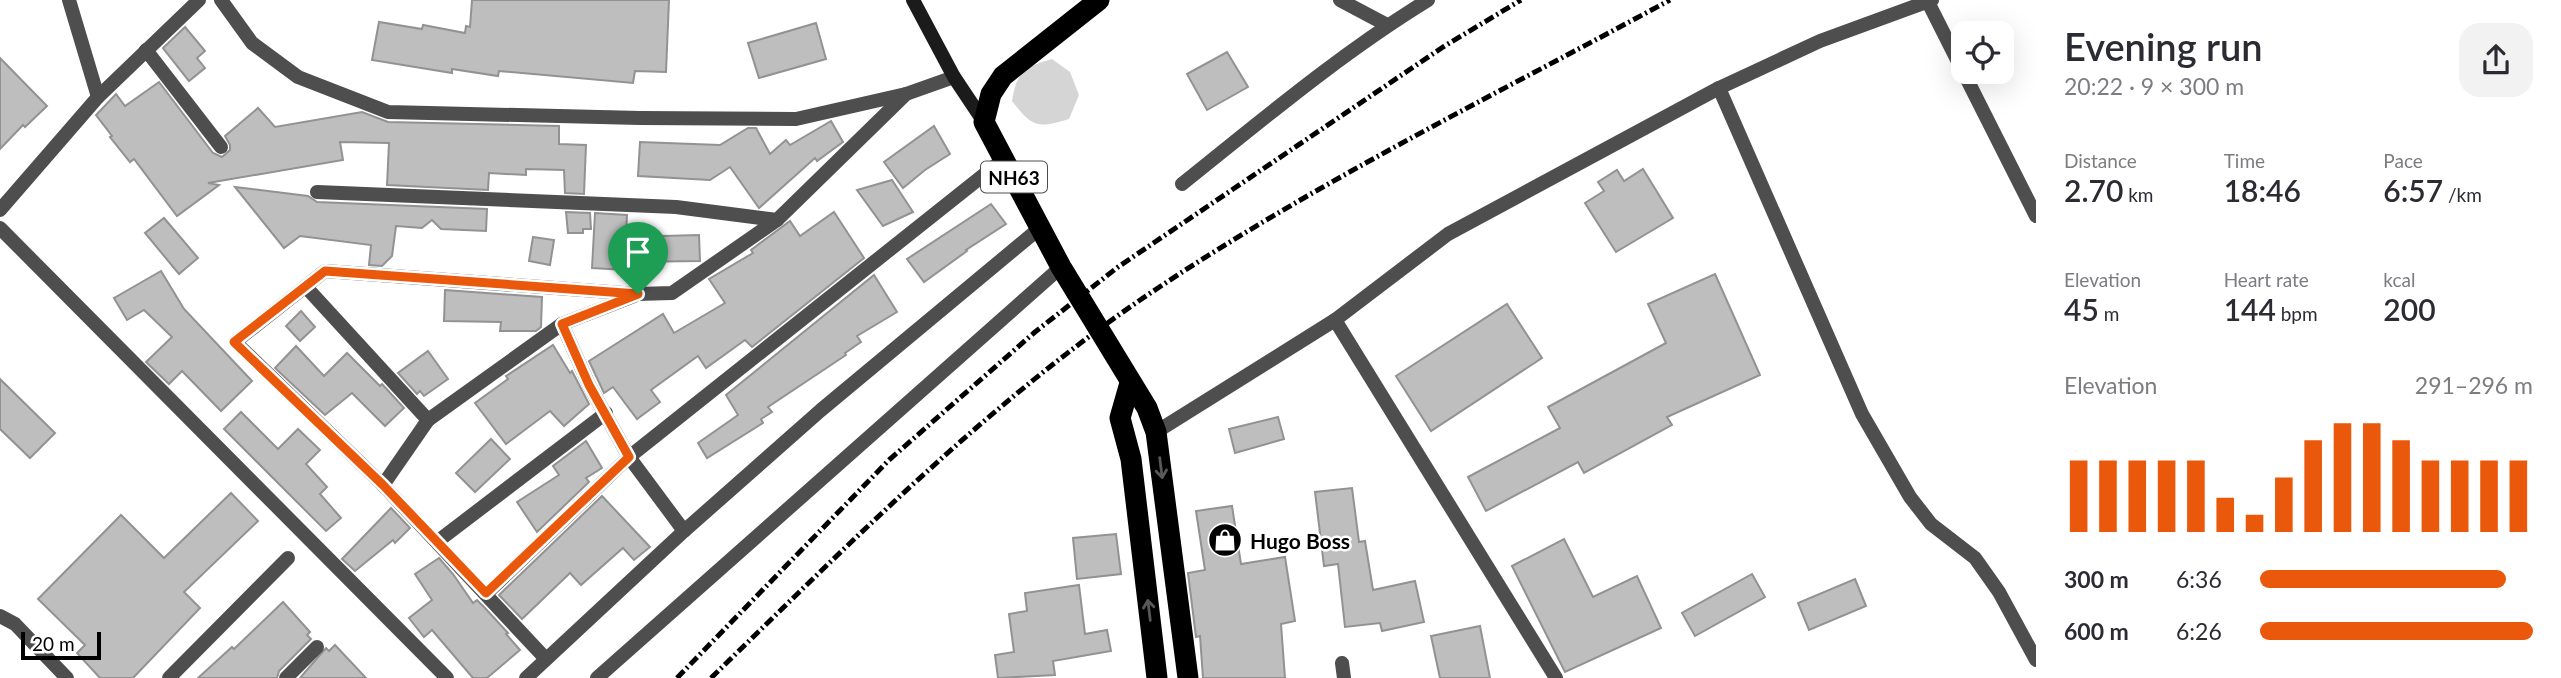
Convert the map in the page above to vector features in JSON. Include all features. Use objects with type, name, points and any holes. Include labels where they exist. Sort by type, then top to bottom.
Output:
[{"type":"highway","points":[[984,122],[991,94],[1003,76],[1099,0]]},
{"type":"highway","name":"NH63","points":[[984,122],[1061,267],[1147,408],[1156,432],[1188,678]]},
{"type":"highway","points":[[1130,383],[1120,418],[1131,459],[1157,678]]},
{"type":"street","points":[[69,0],[98,97]]},
{"type":"street","points":[[0,210],[98,97],[199,0]]},
{"type":"street","points":[[221,0],[252,43],[298,77],[388,112],[796,119],[906,94],[954,77]]},
{"type":"street","points":[[913,0],[954,77],[984,122]]},
{"type":"street","points":[[1340,0],[1387,25]]},
{"type":"street","points":[[1182,184],[1321,73],[1387,25],[1428,0]]},
{"type":"street","points":[[1156,432],[1335,320],[1448,234],[1719,88],[1820,41],[1930,1],[2036,216]]},
{"type":"street","points":[[146,50],[221,147]]},
{"type":"street","points":[[1719,88],[1862,414],[1910,497],[1931,524],[1975,558],[1983,569],[1999,592],[2036,660]]},
{"type":"street","points":[[546,659],[383,485],[234,342],[325,271],[638,294],[672,293],[777,220],[906,94]]},
{"type":"street","points":[[486,593],[629,457],[1004,158]]},
{"type":"street","points":[[317,192],[676,207],[777,220]]},
{"type":"street","points":[[0,228],[447,678]]},
{"type":"street","points":[[526,678],[684,531],[821,410],[1041,228]]},
{"type":"street","points":[[597,678],[1061,267]]},
{"type":"street","points":[[306,287],[428,420]]},
{"type":"street","points":[[383,485],[428,420],[562,324],[638,294]]},
{"type":"street","points":[[1335,320],[1556,678]]},
{"type":"street","points":[[562,324],[589,385],[629,457],[684,531]]},
{"type":"street","points":[[438,541],[606,414]]},
{"type":"street","points":[[169,678],[288,558]]},
{"type":"street","points":[[0,616],[15,624],[66,678]]},
{"type":"street","points":[[286,678],[317,647]]},
{"type":"shaded area","points":[[1052,59],[1070,72],[1079,95],[1069,119],[1036,124],[1012,101],[1014,91],[1023,72]]},
{"type":"building","points":[[472,0],[669,0],[666,72],[635,71],[633,83],[499,71],[498,76],[452,69],[452,73],[372,60],[379,22],[422,29],[423,25],[465,33],[466,26],[470,27]]},
{"type":"building","points":[[816,23],[826,59],[759,78],[748,43]]},
{"type":"building","points":[[185,27],[205,51],[197,58],[205,68],[189,81],[163,48]]},
{"type":"building","points":[[1227,52],[1248,87],[1207,110],[1187,74]]},
{"type":"building","points":[[0,58],[47,106],[25,127],[23,125],[0,149]]},
{"type":"building","points":[[159,82],[213,153],[222,157],[230,150],[225,136],[258,108],[275,127],[362,112],[388,122],[559,126],[559,144],[586,145],[584,194],[565,193],[564,170],[526,169],[526,175],[489,173],[488,190],[387,185],[389,143],[340,142],[343,160],[208,183],[219,185],[177,216],[134,159],[130,162],[96,115],[116,94],[125,106]]},
{"type":"building","points":[[831,121],[843,142],[817,161],[815,158],[759,208],[730,167],[710,180],[638,176],[640,142],[720,145],[748,128],[756,128],[770,154],[786,140],[790,145]]},
{"type":"building","points":[[934,126],[950,154],[903,188],[884,162]]},
{"type":"building","points":[[1643,169],[1673,218],[1616,252],[1585,203],[1604,191],[1598,182],[1617,170],[1624,181]]},
{"type":"building","points":[[892,180],[913,212],[883,226],[857,190]]},
{"type":"building","points":[[235,187],[308,196],[317,202],[487,209],[486,231],[441,229],[432,220],[422,228],[396,226],[392,256],[382,266],[369,265],[371,245],[300,236],[284,248]]},
{"type":"building","points":[[991,204],[1006,224],[924,282],[907,259]]},
{"type":"building","points":[[566,212],[590,213],[591,229],[583,229],[583,233],[568,233]]},
{"type":"building","points":[[834,212],[864,258],[752,347],[745,340],[706,368],[698,356],[651,390],[660,402],[637,419],[613,387],[604,393],[589,361],[663,314],[674,333],[725,303],[709,279],[753,253],[751,250],[790,221],[800,236]]},
{"type":"building","points":[[595,213],[627,215],[626,237],[699,235],[700,261],[625,262],[625,270],[592,268]]},
{"type":"building","points":[[164,218],[198,258],[179,274],[145,233]]},
{"type":"building","points":[[533,237],[554,240],[550,265],[529,261]]},
{"type":"building","points":[[161,271],[184,309],[252,381],[221,411],[182,371],[169,384],[146,362],[172,337],[144,310],[127,320],[114,298]]},
{"type":"building","points":[[1715,274],[1760,375],[1667,417],[1672,425],[1584,473],[1578,462],[1486,511],[1468,477],[1560,428],[1548,407],[1666,343],[1648,304]]},
{"type":"building","points":[[874,275],[897,312],[857,336],[861,342],[845,353],[846,355],[768,407],[772,412],[761,419],[763,423],[707,458],[698,443],[738,415],[726,395]]},
{"type":"building","points":[[445,290],[542,297],[541,327],[536,331],[500,331],[501,322],[444,321]]},
{"type":"building","points":[[1507,304],[1542,358],[1431,431],[1396,376]]},
{"type":"building","points":[[301,311],[315,327],[300,341],[286,326]]},
{"type":"building","points":[[553,345],[570,373],[572,371],[589,404],[564,426],[550,411],[506,444],[475,403],[508,379],[506,376]]},
{"type":"building","points":[[296,346],[324,376],[347,353],[404,408],[385,426],[352,393],[325,415],[275,368]]},
{"type":"building","points":[[428,351],[448,379],[424,396],[420,391],[417,394],[398,373]]},
{"type":"building","points":[[0,379],[55,433],[30,458],[0,429]]},
{"type":"building","points":[[241,412],[278,449],[298,429],[320,450],[306,464],[327,487],[320,494],[341,518],[326,531],[224,429]]},
{"type":"building","points":[[1278,417],[1284,439],[1235,453],[1229,429]]},
{"type":"building","points":[[491,439],[510,459],[475,492],[456,473]]},
{"type":"building","points":[[586,441],[602,468],[586,478],[589,482],[537,532],[517,502],[559,475],[553,466]]},
{"type":"building","points":[[1352,488],[1359,542],[1365,541],[1373,590],[1415,581],[1424,622],[1382,631],[1380,623],[1345,627],[1338,564],[1324,566],[1315,492]]},
{"type":"building","points":[[231,493],[258,521],[184,592],[200,608],[133,678],[100,678],[77,653],[85,645],[38,599],[121,515],[164,558]]},
{"type":"building","points":[[602,496],[650,547],[634,560],[623,548],[581,585],[570,573],[522,619],[499,595]]},
{"type":"building","points":[[1232,506],[1241,564],[1285,557],[1295,621],[1281,624],[1285,678],[1203,678],[1200,636],[1196,637],[1188,573],[1205,570],[1196,511]]},
{"type":"building","points":[[391,508],[410,528],[395,543],[393,540],[355,571],[342,559]]},
{"type":"building","points":[[1116,534],[1121,574],[1077,579],[1073,538]]},
{"type":"building","points":[[1564,539],[1593,597],[1637,576],[1661,628],[1565,672],[1512,566]]},
{"type":"building","points":[[439,558],[473,603],[477,600],[484,607],[520,650],[487,678],[473,678],[432,630],[424,637],[409,618],[432,600],[415,574]]},
{"type":"building","points":[[1752,574],[1765,597],[1695,636],[1682,613]]},
{"type":"building","points":[[1855,579],[1866,606],[1809,630],[1798,603]]},
{"type":"building","points":[[1079,585],[1085,634],[1107,630],[1111,651],[1053,661],[1055,675],[998,678],[995,655],[1014,652],[1009,614],[1027,611],[1025,593]]},
{"type":"building","points":[[283,602],[310,632],[307,635],[311,639],[279,671],[277,678],[198,678],[232,647],[234,649]]},
{"type":"building","points":[[1480,626],[1490,678],[1440,678],[1431,636]]},
{"type":"building","points":[[335,645],[366,678],[300,678],[326,648],[329,651]]},
{"type":"railway","points":[[677,678],[889,460],[1035,332],[1118,267],[1443,47],[1521,0]]},
{"type":"railway","points":[[711,678],[866,528],[973,431],[1084,340],[1143,298],[1336,179],[1670,0]]},
{"type":"place","name":"Hugo Boss","points":[[1225,540]]},
{"type":"route","points":[[325,271],[638,294],[562,324],[589,385],[629,457],[486,593],[383,485],[234,342],[325,271]]}]
